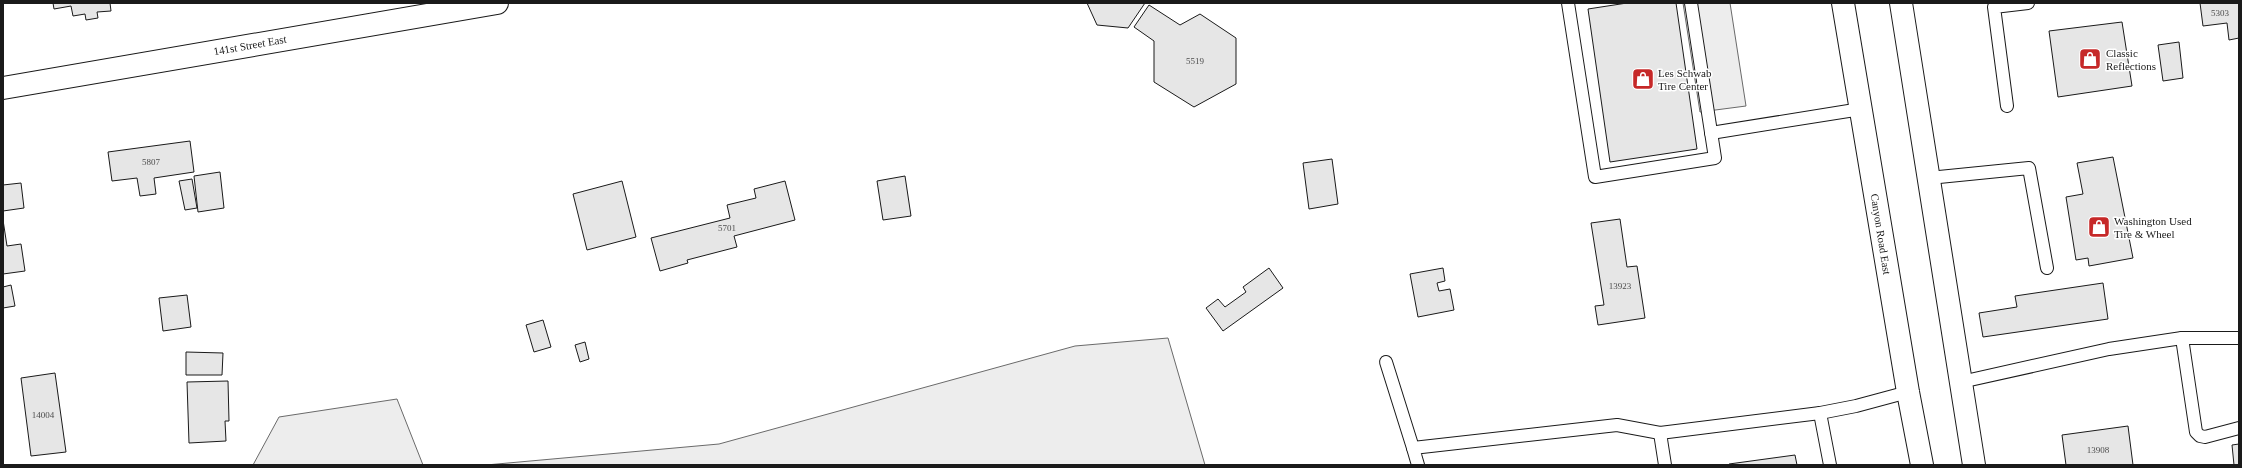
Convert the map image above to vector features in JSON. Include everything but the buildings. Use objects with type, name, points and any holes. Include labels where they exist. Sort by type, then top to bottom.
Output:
[{"type":"main road","name":"141st Street East","points":[[3,88],[497,3]]},
{"type":"main road","name":"Canyon Road East","points":[[1843,3],[1908,392],[1922,465]]},
{"type":"main road","points":[[1901,3],[1974,465]]},
{"type":"lane","points":[[1568,3],[1595,177],[1715,158],[1691,3]]},
{"type":"lane","points":[[2007,106],[1994,8],[2028,3]]},
{"type":"lane","points":[[1711,132],[1861,109]]},
{"type":"lane","points":[[1929,178],[2029,168],[2046,268]]},
{"type":"lane","points":[[1960,382],[2109,349],[2182,338],[2239,338]]},
{"type":"lane","points":[[2182,338],[2196,432],[2200,436],[2205,437],[2239,428]]},
{"type":"lane","points":[[1386,362],[1418,465]]},
{"type":"lane","points":[[1413,448],[1617,425],[1660,433],[1820,413],[1856,406],[1908,392]]},
{"type":"lane","points":[[1820,413],[1830,465]]},
{"type":"lane","points":[[1660,433],[1665,465]]},
{"type":"shaded area","points":[[1683,3],[1730,3],[1746,106],[1700,112]]},
{"type":"shaded area","points":[[1168,338],[1205,465],[486,465],[719,444],[1075,346]]},
{"type":"shaded area","points":[[397,399],[423,465],[253,465],[279,417]]},
{"type":"place","name":"Classic Reflections","points":[[2090,59]]},
{"type":"place","name":"Les Schwab Tire Center","points":[[1643,79]]},
{"type":"place","name":"Washington Used Tire & Wheel","points":[[2099,227]]}]
